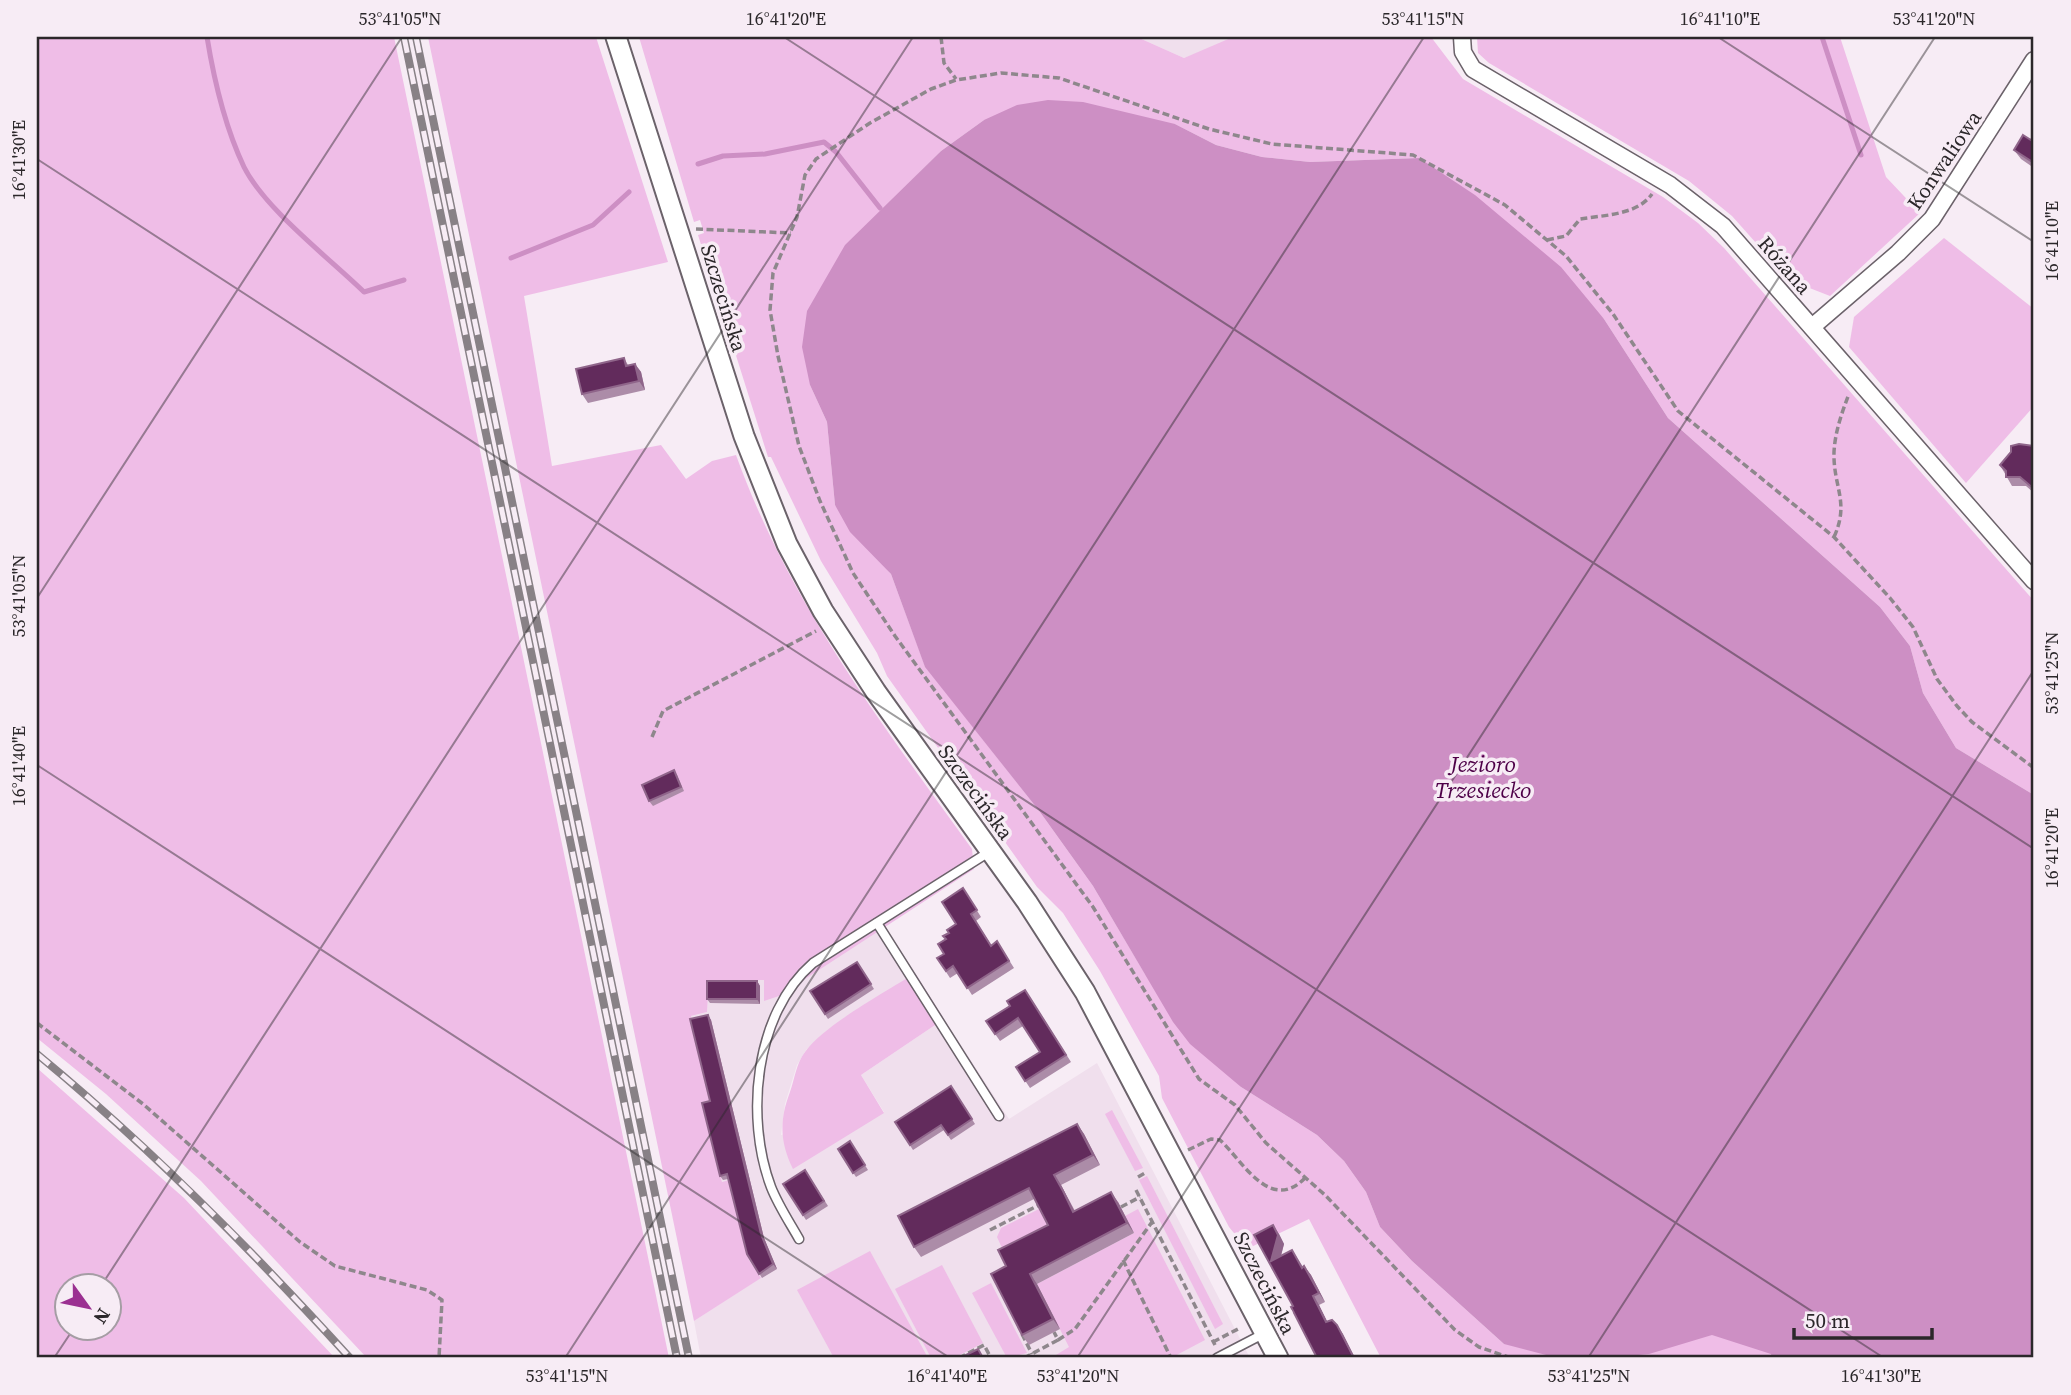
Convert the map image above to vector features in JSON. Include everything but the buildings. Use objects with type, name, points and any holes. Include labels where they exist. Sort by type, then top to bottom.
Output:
[{"type":"street","name":"Szczecińska","points":[[616,37],[686,232],[757,472],[787,544],[831,623],[876,692],[1059,950],[1106,1027],[1278,1358]]},
{"type":"street","name":"Różana","points":[[1462,37],[1463,52],[1473,69],[1660,179],[1692,200],[1723,226],[2034,581]]},
{"type":"street","name":"Konwaliowa","points":[[1811,327],[1898,253],[1932,219],[2034,60]]},
{"type":"lane","points":[[799,1239],[771,1189],[756,1125],[761,1066],[783,1001],[799,976],[991,851]]},
{"type":"lane","points":[[877,923],[999,1116]]},
{"type":"lane","points":[[1217,1358],[1265,1333]]},
{"type":"path","points":[[941,37],[944,63],[956,80]]},
{"type":"path","points":[[1511,1358],[1479,1347],[1455,1330],[1306,1177],[1266,1143],[1235,1104],[1210,1090],[1193,1072],[1098,915],[886,624],[853,573],[820,502],[799,446],[772,324],[771,279],[791,233],[799,210],[805,175],[812,162],[842,140],[931,89],[956,80],[1001,73],[1059,78],[1209,129],[1272,144],[1413,155],[1505,205],[1566,256],[1613,314],[1678,411],[1834,537],[1913,627],[1937,679],[1957,706],[1972,722],[2034,768]]},
{"type":"path","points":[[1547,240],[1566,236],[1580,219],[1624,212],[1641,205],[1650,198],[1660,179]]},
{"type":"path","points":[[686,232],[709,227],[791,233]]},
{"type":"path","points":[[1834,537],[1842,519],[1834,452],[1840,416],[1855,377]]},
{"type":"path","points":[[652,737],[663,711],[831,623]]},
{"type":"path","points":[[37,1023],[143,1104],[300,1242],[334,1266],[427,1290],[442,1300],[439,1358]]},
{"type":"path","points":[[1186,1151],[1218,1139],[1254,1178],[1265,1185],[1287,1187],[1306,1177]]},
{"type":"path","points":[[1138,1177],[1145,1173]]},
{"type":"path","points":[[1136,1190],[1213,1342],[1238,1329]]},
{"type":"path","points":[[1121,1207],[1140,1198]]},
{"type":"path","points":[[990,1230],[1039,1205]]},
{"type":"path","points":[[1024,1358],[1075,1329],[1153,1222]]},
{"type":"path","points":[[1123,1260],[1171,1358]]},
{"type":"path","points":[[1020,1330],[1032,1354]]},
{"type":"path","points":[[1054,1332],[1058,1340]]},
{"type":"path","points":[[961,1358],[984,1345],[991,1358]]},
{"type":"shaded area","points":[[37,37],[394,37],[669,1358],[367,1358],[201,1181],[106,1094],[37,1038]]},
{"type":"shaded area","points":[[428,37],[596,37],[668,262],[524,296],[552,466],[661,445],[686,479],[712,461],[736,455],[782,561],[810,611],[871,708],[972,849],[974,869],[779,996],[764,1001],[764,980],[709,980],[707,1012],[691,1016],[712,1104],[704,1107],[722,1182],[729,1180],[749,1260],[761,1278],[694,1321]]},
{"type":"shaded area","points":[[639,37],[1137,37],[1184,58],[1233,37],[1431,37],[1463,79],[1663,197],[1698,223],[1724,248],[2034,601],[2034,795],[1956,748],[1923,693],[1910,646],[1880,607],[1668,418],[1604,319],[1419,158],[1310,162],[1262,157],[1216,145],[1175,124],[984,120],[941,151],[846,245],[810,385],[827,422],[835,505],[891,574],[925,666],[1040,812],[1093,886],[1145,974],[1241,1087],[1317,1135],[1344,1161],[1366,1192],[1380,1227],[1412,1261],[1504,1344],[1707,1320],[1829,1358],[1381,1358],[1309,1219],[1247,1249],[1229,1227],[1162,1098],[1159,1076],[1100,971],[1063,913],[1037,887],[887,676],[877,653],[821,561],[771,457],[768,457],[698,235],[704,233],[700,220],[694,222]]},
{"type":"shaded area","points":[[1137,37],[1233,37],[1234,39],[1184,58]]},
{"type":"shaded area","points":[[1477,37],[1840,37],[1886,177],[1920,213],[1830,296],[1789,280],[1732,216],[1689,181],[1489,63],[1478,53]]},
{"type":"shaded area","points":[[1944,238],[2034,309],[2034,406],[1966,483],[1849,347],[1854,317]]},
{"type":"shaded area","points":[[884,925],[915,973],[824,1034],[806,1050],[797,1065],[785,1104],[781,1135],[884,1112],[861,1075],[944,1019],[1009,1119],[1097,1063],[1250,1358],[701,1358],[694,1321],[760,1278],[749,1260],[729,1181],[722,1182],[704,1107],[691,1016],[707,1012],[709,979],[765,980],[764,1000],[792,987]]},
{"type":"shaded area","points":[[915,973],[944,1019],[861,1075],[884,1113],[793,1169],[782,1131],[786,1103],[802,1057],[826,1031]]},
{"type":"shaded area","points":[[37,1068],[184,1198],[335,1358],[37,1358]]},
{"type":"shaded area","points":[[1112,1110],[1143,1168],[1135,1171],[1105,1114]]},
{"type":"shaded area","points":[[1147,1176],[1223,1324],[1215,1329],[1139,1180]]},
{"type":"shaded area","points":[[1041,1208],[1055,1235],[1007,1259],[997,1237],[1001,1228]]},
{"type":"shaded area","points":[[1138,1209],[1205,1340],[1171,1358],[1051,1358],[1069,1347],[1037,1284],[1134,1233],[1125,1216]]},
{"type":"shaded area","points":[[870,1251],[928,1358],[834,1358],[797,1290]]},
{"type":"shaded area","points":[[942,1265],[983,1343],[954,1358],[931,1358],[895,1289]]},
{"type":"shaded area","points":[[991,1283],[1027,1353],[1007,1358],[972,1293]]},
{"type":"water","name":"Jezioro Trzesiecko","points":[[1048,100],[1083,102],[1175,124],[1216,145],[1262,157],[1310,162],[1419,158],[1475,195],[1561,267],[1604,319],[1668,418],[1880,607],[1910,646],[1923,693],[1956,748],[2034,795],[2034,1358],[1772,1358],[1771,1354],[1712,1335],[1649,1354],[1606,1358],[1550,1356],[1504,1344],[1412,1261],[1380,1227],[1366,1192],[1344,1161],[1317,1135],[1241,1087],[1190,1044],[1173,1022],[1093,886],[1040,812],[925,667],[891,574],[850,532],[835,505],[827,422],[810,385],[802,347],[807,311],[845,245],[941,151],[984,120],[1017,105]]},
{"type":"waterway","points":[[207,37],[231,136],[254,183],[282,216],[364,292],[404,280]]},
{"type":"waterway","points":[[1822,37],[1861,155]]},
{"type":"waterway","points":[[698,164],[723,156],[765,154],[824,142],[836,152],[880,208]]},
{"type":"waterway","points":[[511,258],[593,225],[629,192]]},
{"type":"railway","points":[[404,37],[677,1358]]},
{"type":"railway","points":[[416,37],[689,1358]]},
{"type":"railway","points":[[37,1054],[160,1162],[350,1358]]}]
